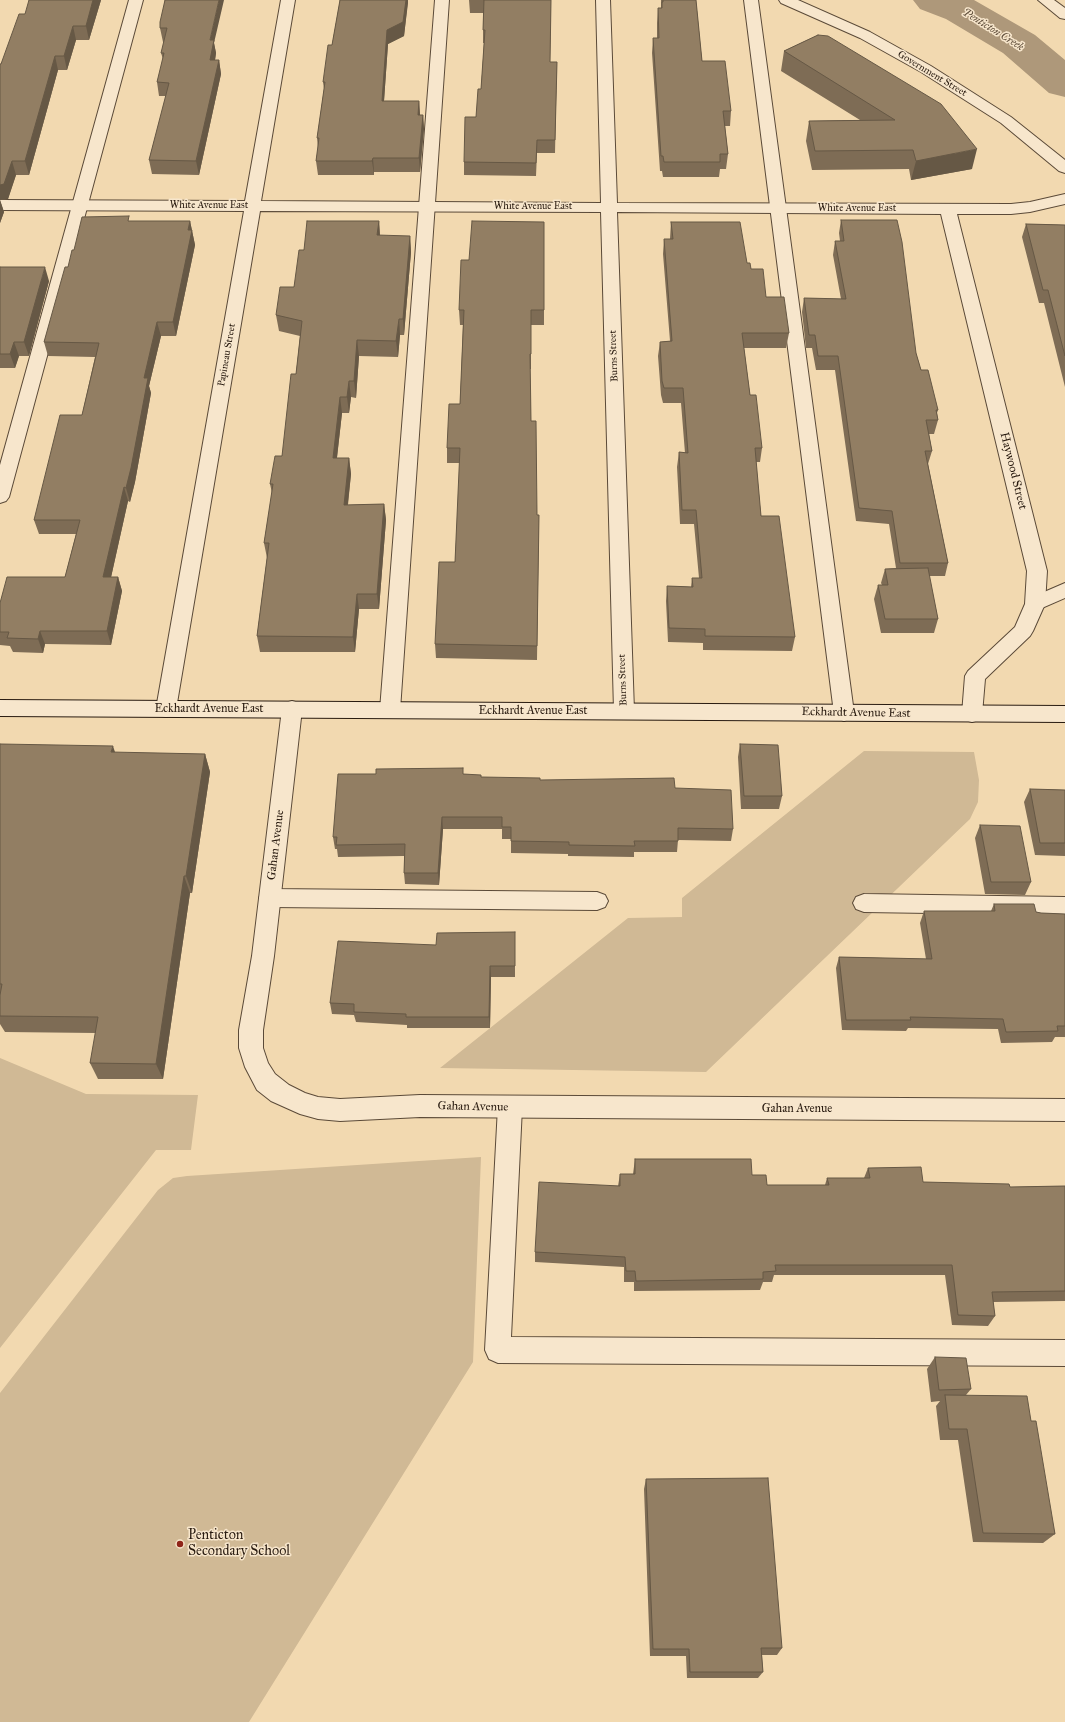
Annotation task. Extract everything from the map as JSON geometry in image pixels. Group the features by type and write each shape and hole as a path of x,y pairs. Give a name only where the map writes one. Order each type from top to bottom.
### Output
{"street":[{"name":"Papineau Street","path":"166,709 288,0"},
{"name":"Burns Street","path":"603,0 624,711"},
{"name":"Government Street","path":"786,0 865,35 926,69 1006,120 1065,168"},
{"path":"1045,0 1065,14"},
{"name":"White Avenue East","path":"0,205 1011,209 1030,207 1065,199"},
{"name":"Haywood Street","path":"948,209 1038,571 1035,604 1023,631 975,676 972,714"},
{"name":"Eckhardt Avenue East","path":"0,708 1065,714"},
{"name":"Gahan Avenue","path":"292,710 263,956 251,1030 251,1048 257,1068 266,1082 280,1093 300,1103 318,1108 340,1110 420,1106 1065,1110"}],"lane":[{"path":"0,497 136,0"},
{"path":"390,710 442,0"},
{"path":"751,0 844,713"},
{"path":"1035,604 1065,590"},
{"path":"270,898 597,901"},
{"path":"864,903 1065,906"},
{"path":"510,1107 498,1350 1065,1353"}],"shaded area":[{"path":"864,751 974,752 979,780 978,802 970,819 706,1072 440,1068 628,918 682,917 682,898"},
{"path":"0,1058 86,1094 198,1095 191,1150 156,1150 0,1348"},
{"name":"Penticton Secondary School","path":"481,1157 473,1362 249,1722 0,1722 0,1393 158,1190 173,1178 187,1176"}],"building":[{"path":"29,0 93,0 86,26 73,26 64,56 55,56 25,161 12,161 4,184 0,185 0,64 19,14 25,14"},
{"path":"165,0 219,0 210,40 214,40 210,60 219,60 196,161 149,160 169,83 157,82 164,53 161,53 167,28 160,28"},
{"path":"340,0 406,0 403,22 387,30 382,101 419,101 418,115 423,115 419,158 373,158 372,161 316,161 319,138 317,138 325,82 323,82 328,45 332,45"},
{"path":"484,0 551,0 550,62 557,62 555,140 537,140 536,163 464,162 465,117 476,117 478,89 481,89 485,30 483,30"},
{"path":"663,0 696,0 702,61 725,61 731,111 723,111 728,154 720,154 720,162 664,162 663,156 661,156 653,38 659,38 658,8 662,8"},
{"path":"818,35 828,36 941,104 977,149 916,161 913,150 815,151 809,121 895,120 784,51"},
{"path":"129,216 128,221 190,221 188,230 192,230 173,322 157,322 144,378 148,378 131,468 126,488 124,487 103,577 118,577 107,631 40,631 38,639 7,638 9,632 0,632 0,603 7,577 65,577 80,520 34,520 60,415 82,415 99,343 44,342 65,267 68,267 72,250 74,250 82,217"},
{"path":"841,220 897,220 902,242 916,353 921,370 928,370 938,410 936,410 938,420 926,420 932,451 925,451 948,563 900,563 892,511 859,508 838,356 818,356 815,335 809,335 804,298 846,299 835,241 844,241"},
{"path":"307,221 379,221 377,235 410,236 403,319 399,319 396,341 357,340 354,381 349,381 347,397 340,397 333,458 349,458 344,505 384,504 377,594 357,594 353,637 257,636 269,543 264,543 273,484 270,484 275,456 282,456 291,374 296,374 302,321 276,315 280,287 294,287 299,250 304,250"},
{"path":"472,221 544,222 544,310 531,310 530,354 531,421 536,421 537,515 539,515 537,646 435,644 439,562 455,562 460,448 447,448 449,404 460,404 464,310 459,310 461,260 469,260"},
{"path":"671,222 740,222 747,263 750,263 751,269 763,269 766,297 784,297 789,333 742,333 750,395 756,395 762,448 755,448 761,516 779,516 795,637 705,636 705,629 669,628 667,586 693,587 692,578 702,578 696,510 682,510 679,452 688,453 683,388 664,388 662,381 660,342 672,341 664,239 673,239"},
{"path":"1026,224 1065,225 1065,356 1048,290 1043,290"},
{"path":"0,267 45,267 24,342 14,342 10,354 0,354"},
{"path":"928,568 938,619 885,619 878,585 888,585 885,569"},
{"path":"0,744 113,746 111,752 205,754 186,876 184,876 156,1064 90,1063 98,1017 0,1016 0,995 2,984 0,984"},
{"path":"740,744 778,745 782,796 744,796"},
{"path":"463,768 463,774 481,775 481,777 540,778 540,780 674,778 675,788 731,790 733,829 678,828 678,841 634,841 635,846 569,845 569,842 511,841 511,827 502,827 502,817 442,817 438,873 404,873 405,844 336,845 337,837 333,837 338,774 376,774 376,769"},
{"path":"1030,789 1065,790 1065,843 1040,843"},
{"path":"980,825 1020,826 1031,882 991,882"},
{"path":"994,904 1034,904 1036,912 1065,914 1065,1026 1057,1026 1058,1031 1006,1032 1003,1019 910,1017 911,1020 846,1020 839,957 932,959 924,911 995,911"},
{"path":"515,932 515,966 490,966 489,1017 406,1017 406,1014 354,1012 354,1004 330,1003 338,941 436,945 437,933"},
{"path":"635,1159 751,1159 752,1175 766,1175 767,1185 829,1185 827,1178 870,1178 868,1168 921,1167 923,1182 1009,1184 1010,1187 1065,1186 1065,1291 992,1292 995,1316 958,1315 952,1265 775,1265 776,1271 763,1272 763,1279 636,1281 635,1271 626,1271 625,1257 535,1252 539,1182 620,1186 620,1174 635,1174"},
{"path":"935,1357 966,1358 971,1389 939,1390"},
{"path":"945,1395 1027,1396 1031,1421 1036,1421 1055,1534 983,1533 967,1429 949,1429"},
{"path":"768,1478 782,1648 761,1648 763,1672 690,1672 689,1649 653,1649 646,1479"}],"waterway":[{"name":"Penticton Creek","path":"935,0 961,10 1019,44 1065,83"}],"place":[{"name":"Penticton Secondary School","path":"180,1544"}]}
